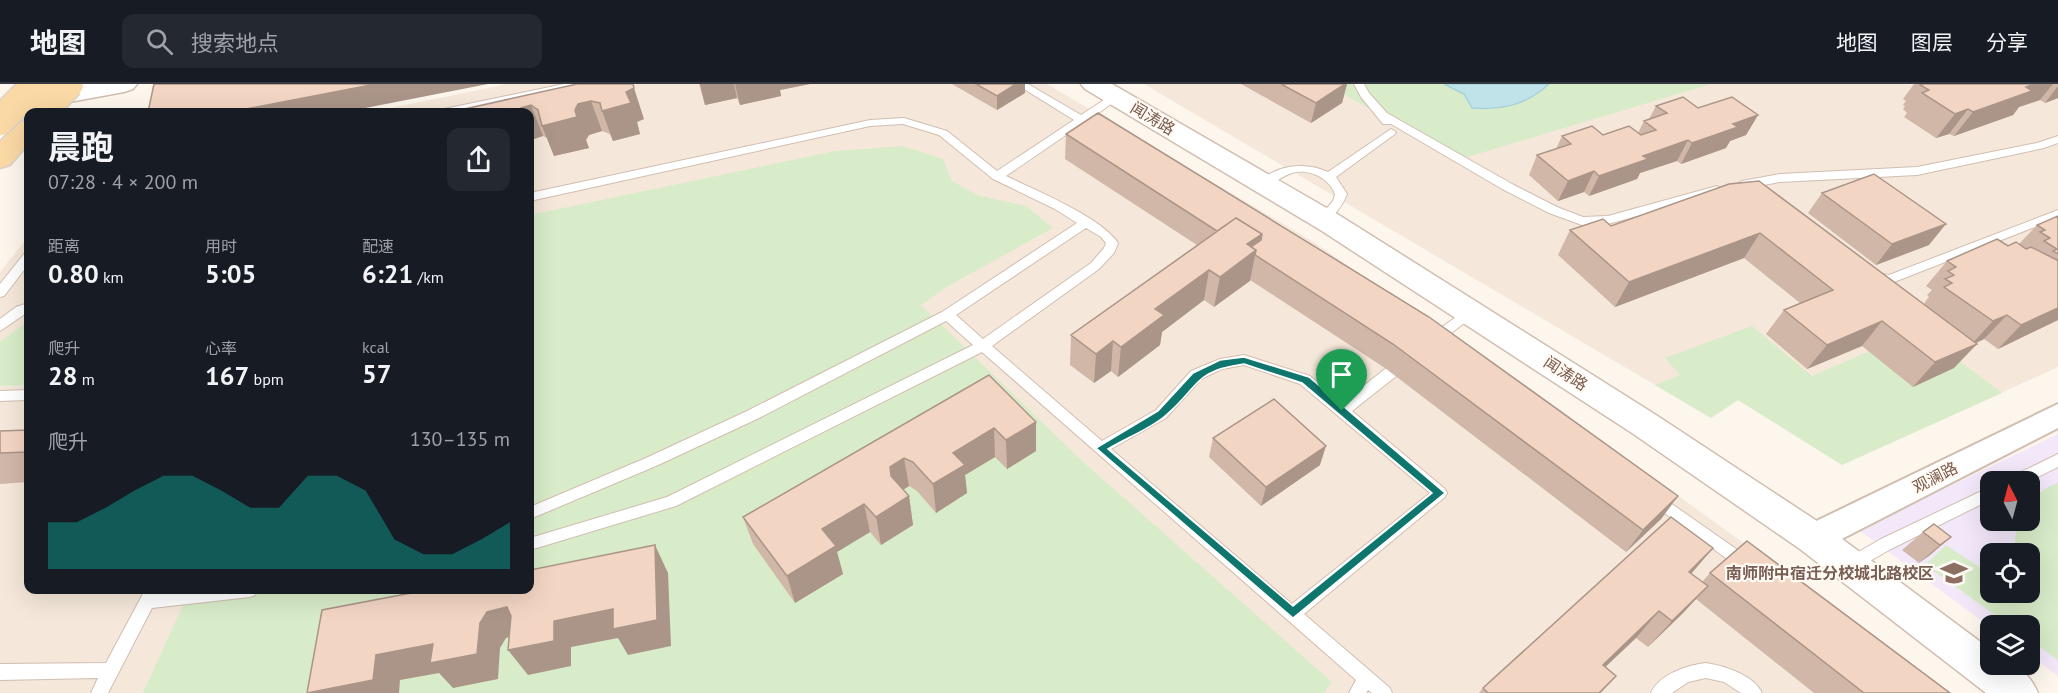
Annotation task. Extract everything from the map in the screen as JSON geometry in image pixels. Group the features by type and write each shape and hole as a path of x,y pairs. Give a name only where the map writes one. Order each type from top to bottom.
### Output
{"main road":[{"path":"0,121 36,84"},
{"path":"47,108 69,84"},
{"path":"0,159 24,132"}],"street":[{"path":"0,106 124,84"},
{"name":"闻涛路","path":"1105,90 1323,219 1644,424 1813,538 2018,693"},
{"name":"观澜路","path":"1813,538 2058,415"}],"lane":[{"path":"463,108 579,84"},
{"path":"1021,84 1083,119 1112,139"},
{"path":"1359,84 1362,92 1384,116 1553,210 1582,220 1608,220 1738,185 1780,178 1917,171 2040,146 2058,139"},
{"path":"997,176 1083,119 1105,90"},
{"path":"1384,116 1391,132"},
{"path":"534,196 870,123 900,121 943,133 997,176 1059,206 1106,234 1112,243 1110,250 1095,267 983,346 671,502 534,543"},
{"path":"1391,132 1433,144"},
{"path":"1328,177 1391,132"},
{"path":"1263,184 1300,168 1328,177 1336,183 1341,194 1338,202 1323,219"},
{"path":"1738,185 1757,199"},
{"path":"1861,270 1870,275 1890,279 2058,214"},
{"path":"534,511 752,415 947,315 1086,223"},
{"path":"0,293 24,262"},
{"path":"0,326 24,309"},
{"path":"1342,411 1470,312"},
{"path":"947,315 1384,693"},
{"path":"1101,448 1161,414 1196,375 1220,364 1244,360 1305,380 1440,493 1293,613"},
{"path":"0,396 24,395"},
{"path":"2036,471 2058,460"},
{"path":"1640,487 1754,570"},
{"path":"1849,566 1886,544 1980,498"},
{"path":"99,693 150,596 183,594"},
{"path":"0,672 110,669"},
{"path":"1659,693 1672,681 1694,672 1717,671 1740,682 1754,693"},
{"path":"1357,693 1367,678"}],"shaded area":[{"path":"507,84 1047,84 1312,241 1561,411 1792,578 1945,693 0,693 0,272 24,242 24,594 534,594 534,108 390,108"},
{"path":"1144,84 2058,84 2058,367 1842,465 1738,400 1711,418"},
{"name":"南师附中宿迁分校城北路校区","path":"2058,434 2058,676 2040,662 2040,615 1980,615 1980,620 1859,530 1980,472 1980,531 2040,531 2040,471 1981,471"}],"green space":[{"path":"1325,84 1711,84 1461,159"},
{"path":"903,146 943,159 952,181 977,195 1026,206 1053,228 945,288 921,305 1080,459 1332,682 1324,693 143,693 188,594 534,594 534,214 835,151"},
{"path":"24,324 24,385 0,386 0,342"},
{"path":"1752,326 1812,376 1918,330 2002,393 1842,465 1738,400 1711,418 1655,385 1680,375 1665,358"},
{"path":"2058,483 2058,660 2040,647 2040,615 1995,615 1925,565 1946,545 1980,567 1980,603 2040,603 2040,543 2015,543 2016,531 2040,531 2040,492"}],"water":[{"path":"1444,84 1549,84 1532,97 1514,105 1472,108 1464,94"}],"building":[{"path":"154,84 376,84 251,108 149,108"},
{"path":"577,84 633,84 634,88 626,92 631,103 602,111 600,103 591,101 578,104 575,110 577,117 542,126 538,110 531,105 521,108 469,108"},
{"path":"976,84 1016,84 997,96"},
{"path":"1281,84 1345,84 1316,103"},
{"path":"2035,84 2026,87 2032,91 1973,112 1968,109 1955,114 1922,93 1929,90 1920,85"},
{"path":"1683,97 1698,108 1732,97 1758,115 1733,124 1738,127 1692,143 1688,140 1643,156 1648,159 1599,176 1594,171 1568,181 1537,155 1571,144 1562,136 1592,126 1603,135 1629,126 1641,135 1656,130 1644,121 1667,113 1656,106"},
{"path":"1098,113 1429,317 1678,496 1643,530 1393,344 1255,255 1256,250 1251,247 1261,240 1262,234 1236,218 1217,231 1066,134"},
{"path":"1874,174 1946,224 1892,244 1822,193"},
{"path":"1759,181 1977,344 1935,362 1882,321 1827,345 1784,310 1833,290 1760,233 1629,282 1570,230 1603,219 1611,226 1729,184"},
{"path":"2058,216 2058,254 2053,251 2057,249 2044,241 2050,238 2040,232 2045,230 2037,225"},
{"path":"1236,218 1262,234 1247,244 1256,250 1220,277 1209,270 1155,309 1164,315 1121,347 1113,341 1096,354 1071,335"},
{"path":"1997,239 2008,246 2016,242 2026,249 2031,247 2058,259 2058,308 2021,325 2007,315 1993,321 1944,287 1952,283 1945,279 1954,275 1948,271 1956,267 1947,261"},
{"path":"989,375 1036,422 1006,440 994,428 953,453 965,465 933,484 913,462 904,458 890,467 891,476 909,496 876,517 864,504 822,529 836,546 787,576 743,517"},
{"path":"1274,399 1326,446 1266,487 1213,438"},
{"path":"24,430 24,452 0,453 0,431"},
{"path":"1671,517 1713,548 1689,572 1708,586 1672,621 1659,611 1603,665 1616,676 1599,693 1488,693 1483,688"},
{"path":"1934,524 1951,537 1940,545 1923,532"},
{"path":"1747,541 1950,693 1864,693 1710,573"},
{"path":"655,545 657,620 613,629 613,609 554,621 554,641 508,650 511,616 507,607 487,612 480,623 477,654 430,663 433,644 376,655 373,680 307,693 322,610 406,594 534,594 534,569"}],"place":[{"name":"南师附中宿迁分校城北路校区","path":"1954,573"}],"route":[{"path":"1244,360 1305,380 1342,411 1440,493 1293,613 1101,448 1161,414 1196,375 1220,364 1244,360"}]}
